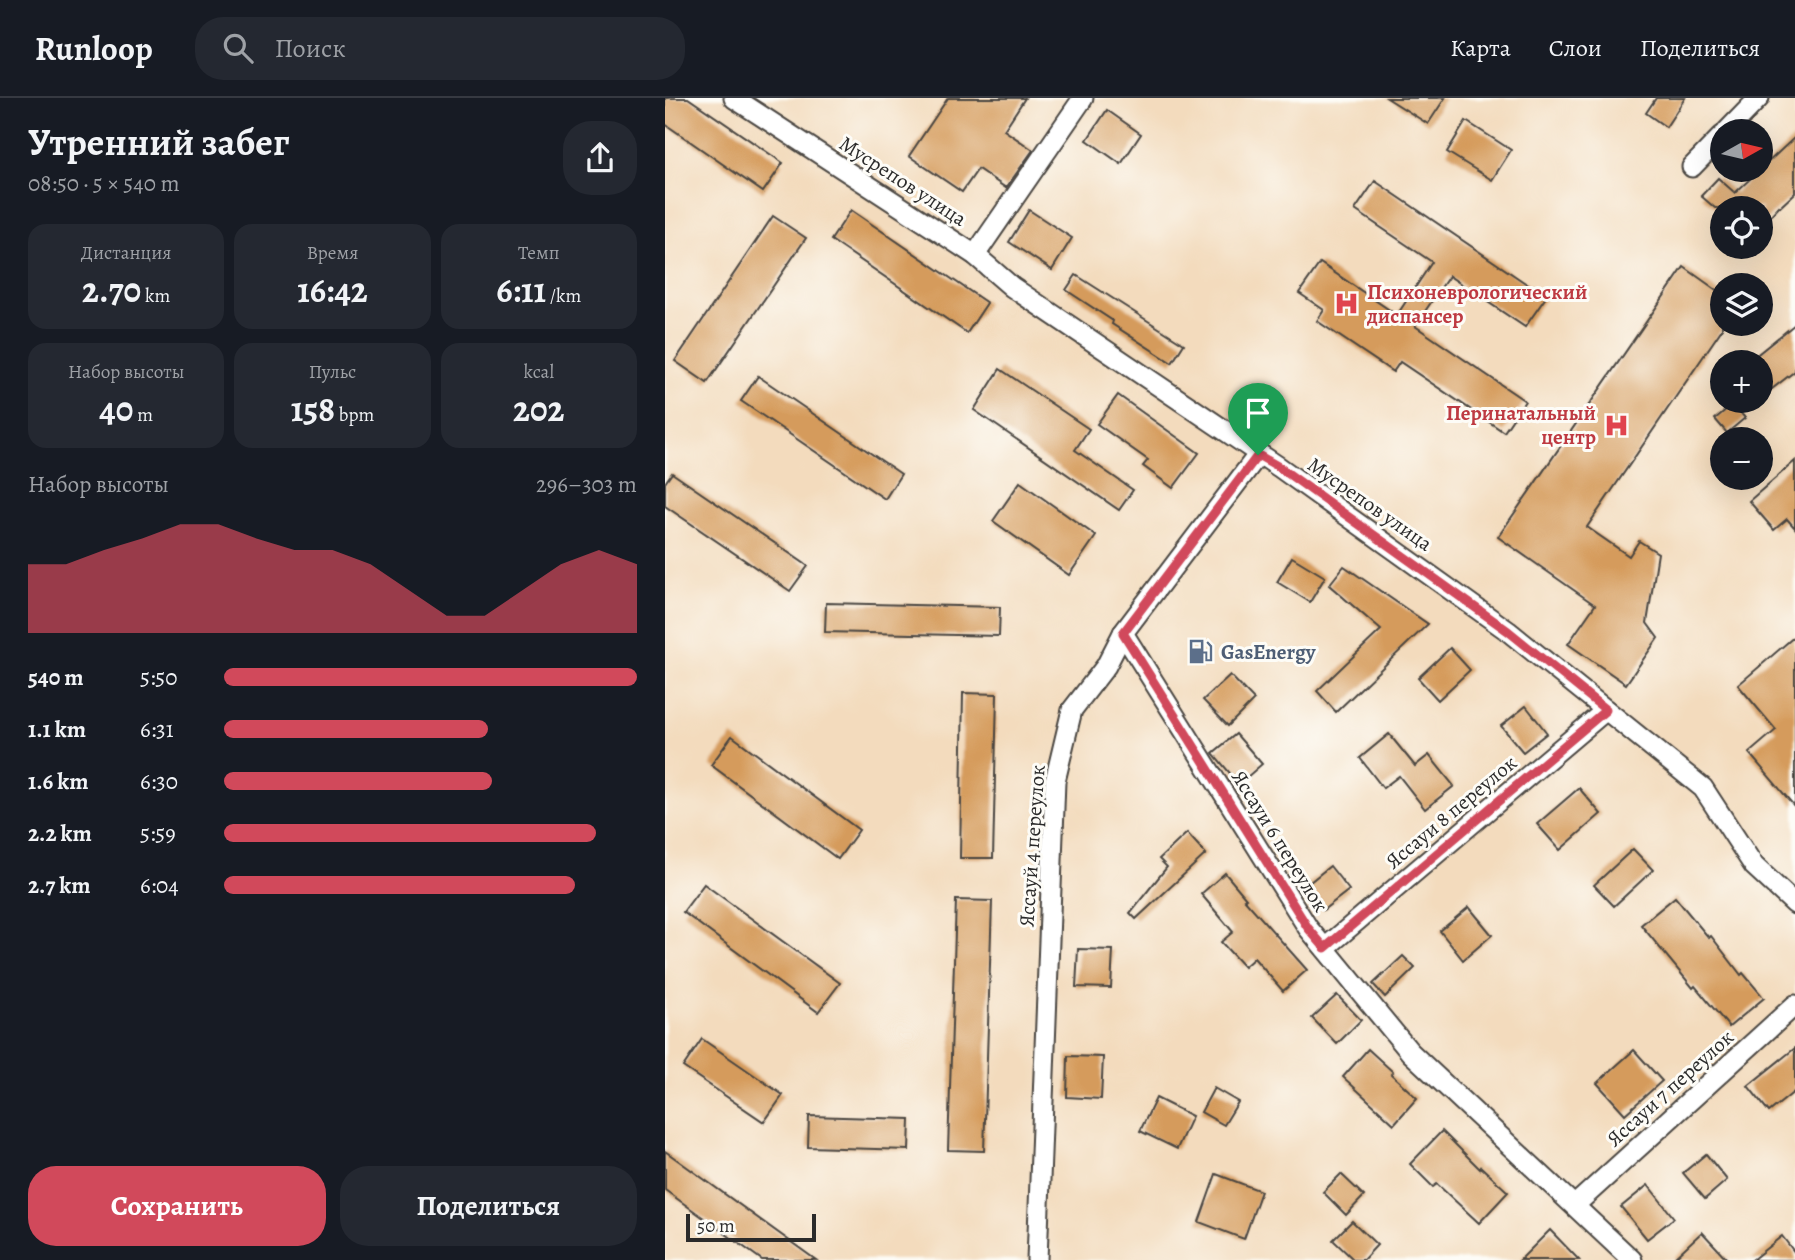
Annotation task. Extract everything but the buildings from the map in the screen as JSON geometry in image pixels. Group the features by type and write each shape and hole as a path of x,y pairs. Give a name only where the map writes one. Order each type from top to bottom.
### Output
{"street":[{"name":"Мусрепов улица","path":"734,98 975,255 1011,287 1279,467 1508,631 1703,788 1754,866 1795,904"},
{"path":"975,255 1083,98"},
{"path":"1739,119 1759,98"},
{"path":"1692,167 1710,148"},
{"name":"Яссауй 4 переулок","path":"1037,1260 1055,781 1072,710 1106,666 1123,633 1258,455"},
{"name":"Яссауи 6 переулок","path":"1123,633 1308,928 1410,1052 1632,1260"},
{"name":"Яссауи 8 переулок","path":"1325,948 1606,710"},
{"name":"Яссауи 7 переулок","path":"1575,1205 1795,1005"}],"place":[{"name":"Психоневрологический диспансер","path":"1347,304"},
{"name":"Перинатальный центр","path":"1616,425"},
{"name":"GasEnergy","path":"1201,652"}],"route":[{"path":"1258,455 1279,467 1508,631 1606,710 1325,948 1308,928 1123,633 1258,455"}]}
